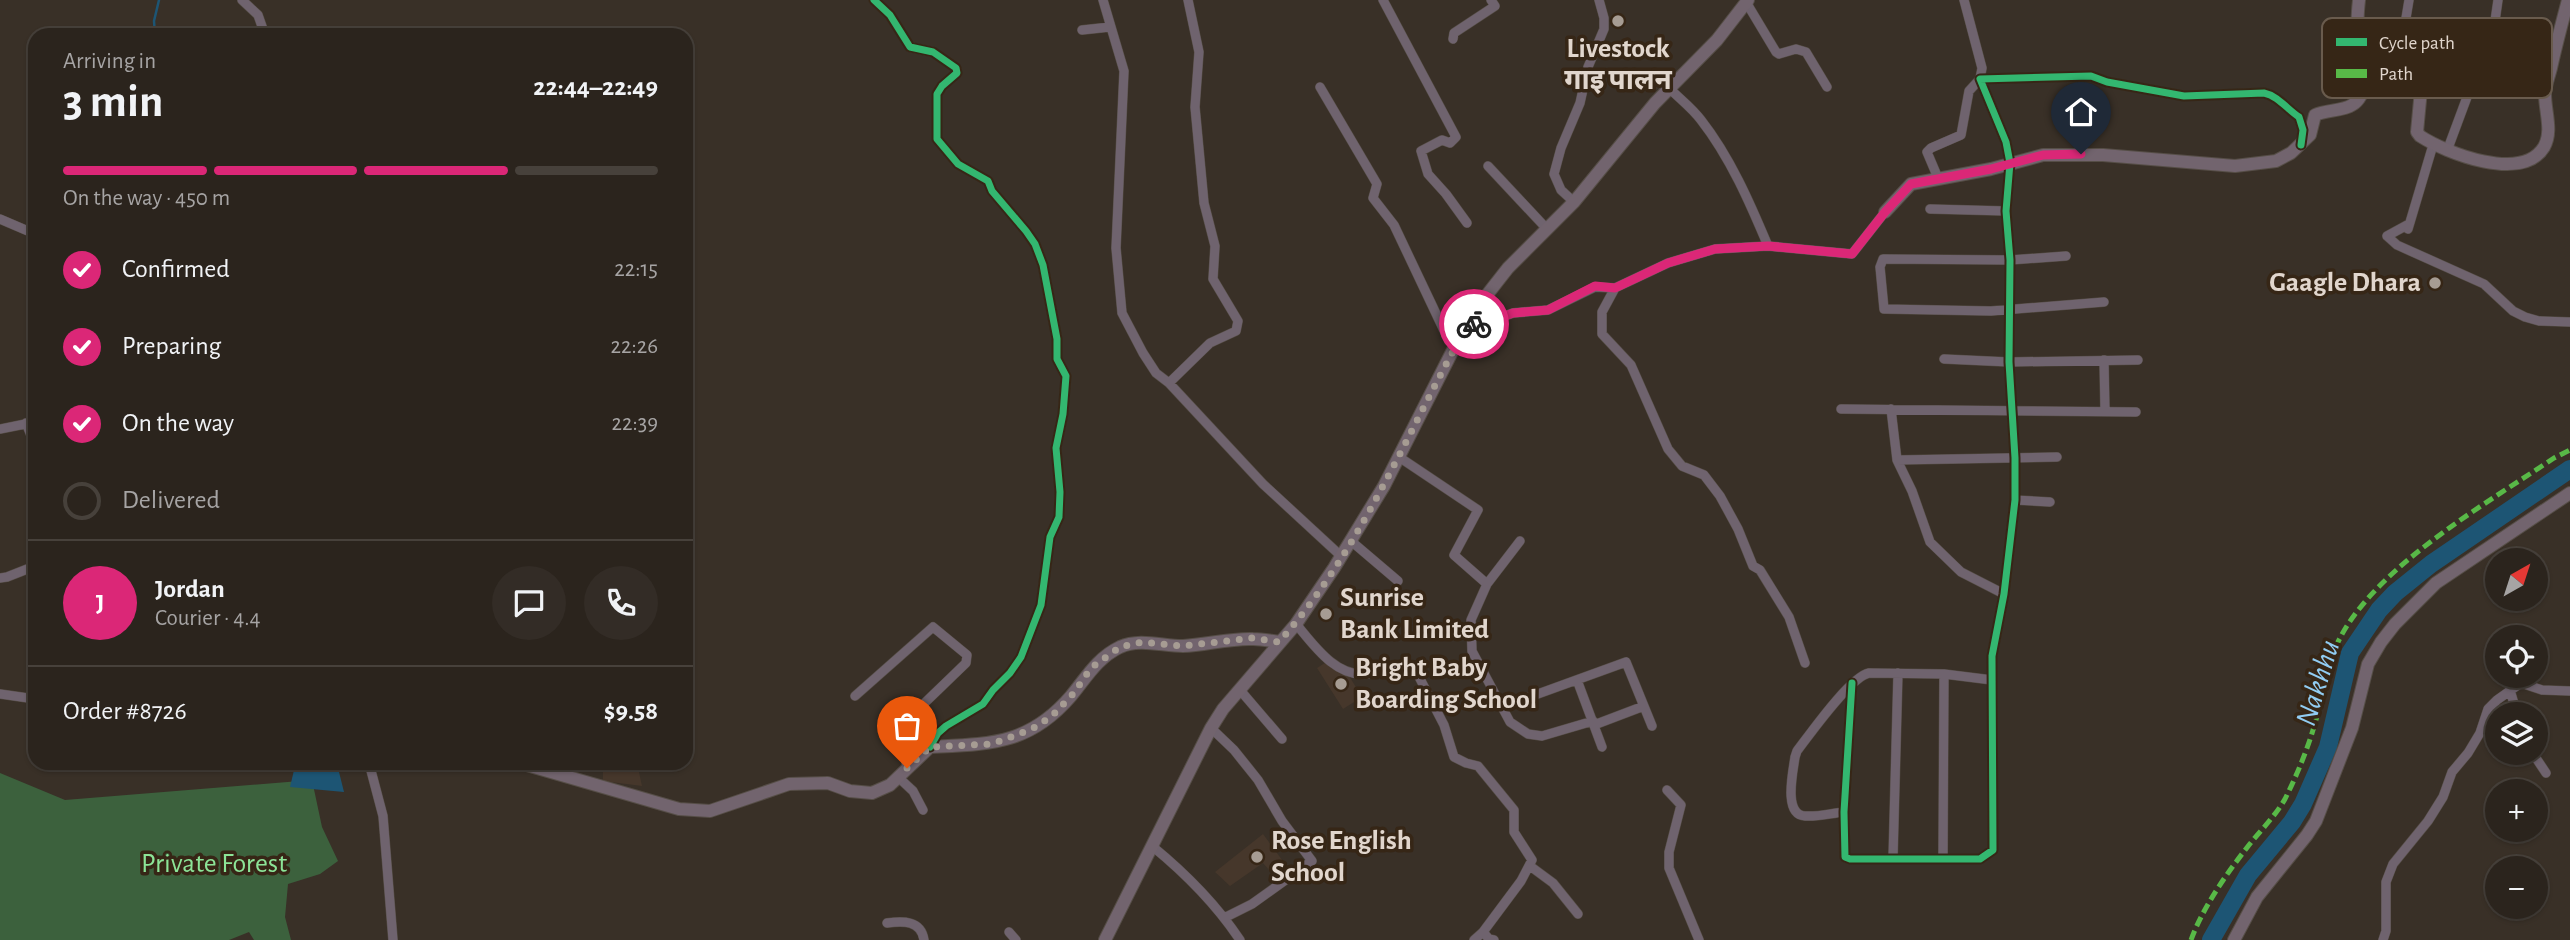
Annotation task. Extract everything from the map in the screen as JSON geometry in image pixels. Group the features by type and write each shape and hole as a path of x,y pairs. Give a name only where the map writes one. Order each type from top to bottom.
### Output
{"street":[{"path":"242,0 258,15 263,28"},
{"path":"548,770 679,809 695,811 710,811 789,784 828,783 850,791 872,793 890,785 930,747 937,733 983,704 1015,666 1030,636 1041,605 1050,537 1059,517 1056,448 1063,414 1066,376 1057,359 1057,339 1043,265 1035,244 992,191 988,181 958,164 937,139 937,94 957,73 956,68 933,52 910,47 890,15 874,0"},
{"path":"1103,0 1124,71 1116,248 1122,313 1156,373 1169,383 1263,484 1341,556"},
{"path":"1169,383 1210,343 1236,331 1238,321 1213,279 1215,246 1204,203 1195,107 1199,52 1188,0"},
{"path":"1383,0 1456,137 1450,144 1442,140 1421,151 1428,174 1467,223"},
{"path":"1453,39 1454,33 1495,6 1491,0"},
{"path":"1574,202 1561,190 1554,174 1561,148 1580,103 1588,67 1604,29 1599,0"},
{"path":"1938,178 1927,152 1961,135 1969,91 1980,79 1982,68 1964,0"},
{"path":"2358,18 2359,0"},
{"path":"2406,18 2409,0"},
{"path":"2495,18 2498,0"},
{"path":"2552,65 2568,0"},
{"path":"1105,940 1211,728 1296,624 1341,556 1399,457 1455,346 1479,305 1508,268 1574,202 1655,103 1717,40 1747,1 1776,52 1779,54 1796,49 1807,52 1827,88"},
{"path":"1082,30 1110,27"},
{"path":"1980,79 2091,76 2106,82 2184,96 2264,93 2274,95 2285,108 2299,117 2303,130 2301,145"},
{"path":"1852,683 1844,812 1845,856 1850,859 1980,859 1993,850 1992,656 2004,594 2015,500 2015,458 2009,362 2010,260 2006,211 2010,163 2006,142 1980,79"},
{"path":"1320,87 1377,184 1373,198 1394,225 1450,341 1455,346"},
{"path":"1670,88 1700,119 1719,149 1750,203 1768,246"},
{"path":"1467,326 1513,313 1548,310 1595,286 1615,288 1668,263 1715,249 1768,246 1852,254 1911,184 1991,169 2043,155 2103,155 2235,166 2276,161 2301,145 2310,135 2315,116 2329,110 2350,107 2359,98"},
{"path":"2420,98 2417,132 2433,145 2447,151 2507,165 2523,163 2543,148 2549,124 2546,98"},
{"path":"2447,151 2467,98"},
{"path":"2433,145 2408,227 2387,236 2397,245 2484,284 2513,311 2525,317 2539,321 2570,322"},
{"path":"1488,166 1546,229"},
{"path":"1930,209 2006,211"},
{"path":"0,219 28,231"},
{"path":"2066,256 2010,260 1883,259 1880,267 1885,309 2009,310 2104,302"},
{"path":"1615,288 1602,312 1602,334 1631,365 1668,449 1682,466 1704,475 1720,496 1738,529 1753,566 1760,570 1789,617 1805,663"},
{"path":"1944,359 2009,362 2138,360"},
{"path":"2104,360 2105,411"},
{"path":"1842,409 2137,412"},
{"path":"1891,410 1897,460 1912,491 1930,542 1961,572 2004,594"},
{"path":"0,429 28,423"},
{"path":"1399,457 1478,510 1454,555 1487,584"},
{"path":"1897,460 2057,457"},
{"path":"2234,940 2257,897 2316,821 2352,728 2368,664 2381,642 2436,583 2570,493"},
{"path":"2015,500 2050,502"},
{"path":"1350,541 1398,581"},
{"path":"1520,541 1487,584 1471,620 1472,651 1510,722 1528,734 1542,736 1594,723 1644,706"},
{"path":"0,578 7,578 28,569"},
{"path":"1296,624 1325,658 1352,673 1365,674 1410,668 1416,673 1444,725 1454,757 1478,766 1514,810 1514,832 1532,860 1483,932 1474,940"},
{"path":"855,696 933,627 967,655 966,663 908,719 902,741 902,772 923,810"},
{"path":"930,747 992,744 1032,729 1052,716 1073,694 1091,668 1120,647 1142,642 1183,646 1252,638 1279,642"},
{"path":"1502,707 1626,662 1652,726"},
{"path":"1844,812 1805,817 1798,814 1791,803 1797,751 1852,683 1863,674 1869,673 1944,674 1993,680"},
{"path":"1893,858 1898,673"},
{"path":"1942,858 1944,674"},
{"path":"1577,680 1602,747"},
{"path":"2383,940 2386,931 2386,882 2393,864 2428,821 2443,797 2452,772 2480,733 2488,709 2510,690 2525,683 2542,690 2570,691"},
{"path":"1240,690 1282,739"},
{"path":"2510,690 2514,702"},
{"path":"0,694 28,698"},
{"path":"1211,728 1234,750 1258,780 1282,821 1312,861 1252,904 1224,918"},
{"path":"2541,765 2546,773"},
{"path":"373,770 383,816 393,940"},
{"path":"1667,790 1681,805 1669,852 1669,868 1699,940"},
{"path":"1152,846 1180,869 1240,940"},
{"path":"1530,866 1553,883 1578,914"},
{"path":"887,923 912,923 921,930 924,940"},
{"path":"1009,932 1016,940"},
{"path":"1483,932 1489,939 1494,940"}],"shaded area":[{"name":"Bright Baby Boarding School","path":"1328,661 1346,671 1362,697 1343,709 1317,668"},
{"path":"603,770 639,770 642,786 603,781"},
{"name":"Rose English School","path":"1263,834 1288,868 1276,878 1263,863 1230,886 1215,872"}],"green space":[{"name":"Private Forest","path":"0,773 65,800 312,780 322,827 338,861 320,874 288,884 285,917 291,940 254,940 249,932 229,940 0,940"}],"water":[{"path":"294,770 338,770 344,792 290,787"}],"waterway":[{"path":"154,28 159,0"},
{"name":"Nakhhu","path":"2211,940 2248,875 2292,822 2303,804 2328,747 2350,653 2379,610 2395,593 2431,564 2570,469"}],"marked path":[{"path":"2191,940 2202,915 2224,879 2285,799 2310,739 2335,649 2357,611 2406,561 2436,538 2570,450"}],"cycle path":[{"path":"874,0 890,15 910,47 933,52 956,68 957,73 937,94 937,139 958,164 988,181 992,191 1035,244 1043,265 1057,339 1057,359 1066,376 1063,414 1056,448 1059,517 1050,537 1041,605 1021,657 1010,673 983,704 938,733 930,747"},
{"path":"1852,683 1844,812 1845,857 1980,859 1993,850 1992,656 2004,594 2015,500 2015,458 2009,362 2010,260 2006,211 2010,163 2006,142 1980,79 2091,76 2107,82 2184,96 2264,93 2278,100 2299,117 2303,130 2301,145"}],"way so far":[{"path":"907,768 930,747 992,744 1032,729 1052,716 1073,694 1091,668 1120,647 1142,642 1183,646 1252,638 1279,642 1296,624 1334,568 1384,486 1455,346 1467,326 1474,324"}],"place":[{"name":"Livestock गाइ पालन","path":"1618,21"},
{"name":"Gaagle Dhara","path":"2435,283"},
{"name":"Sunrise Bank Limited","path":"1326,614"},
{"name":"Bright Baby Boarding School","path":"1341,684"},
{"name":"Rose English School","path":"1257,857"}],"route":[{"path":"1474,324 1513,313 1548,310 1595,286 1615,288 1668,263 1715,249 1768,246 1852,254 1911,184 1991,169 2043,155 2081,154"}]}
